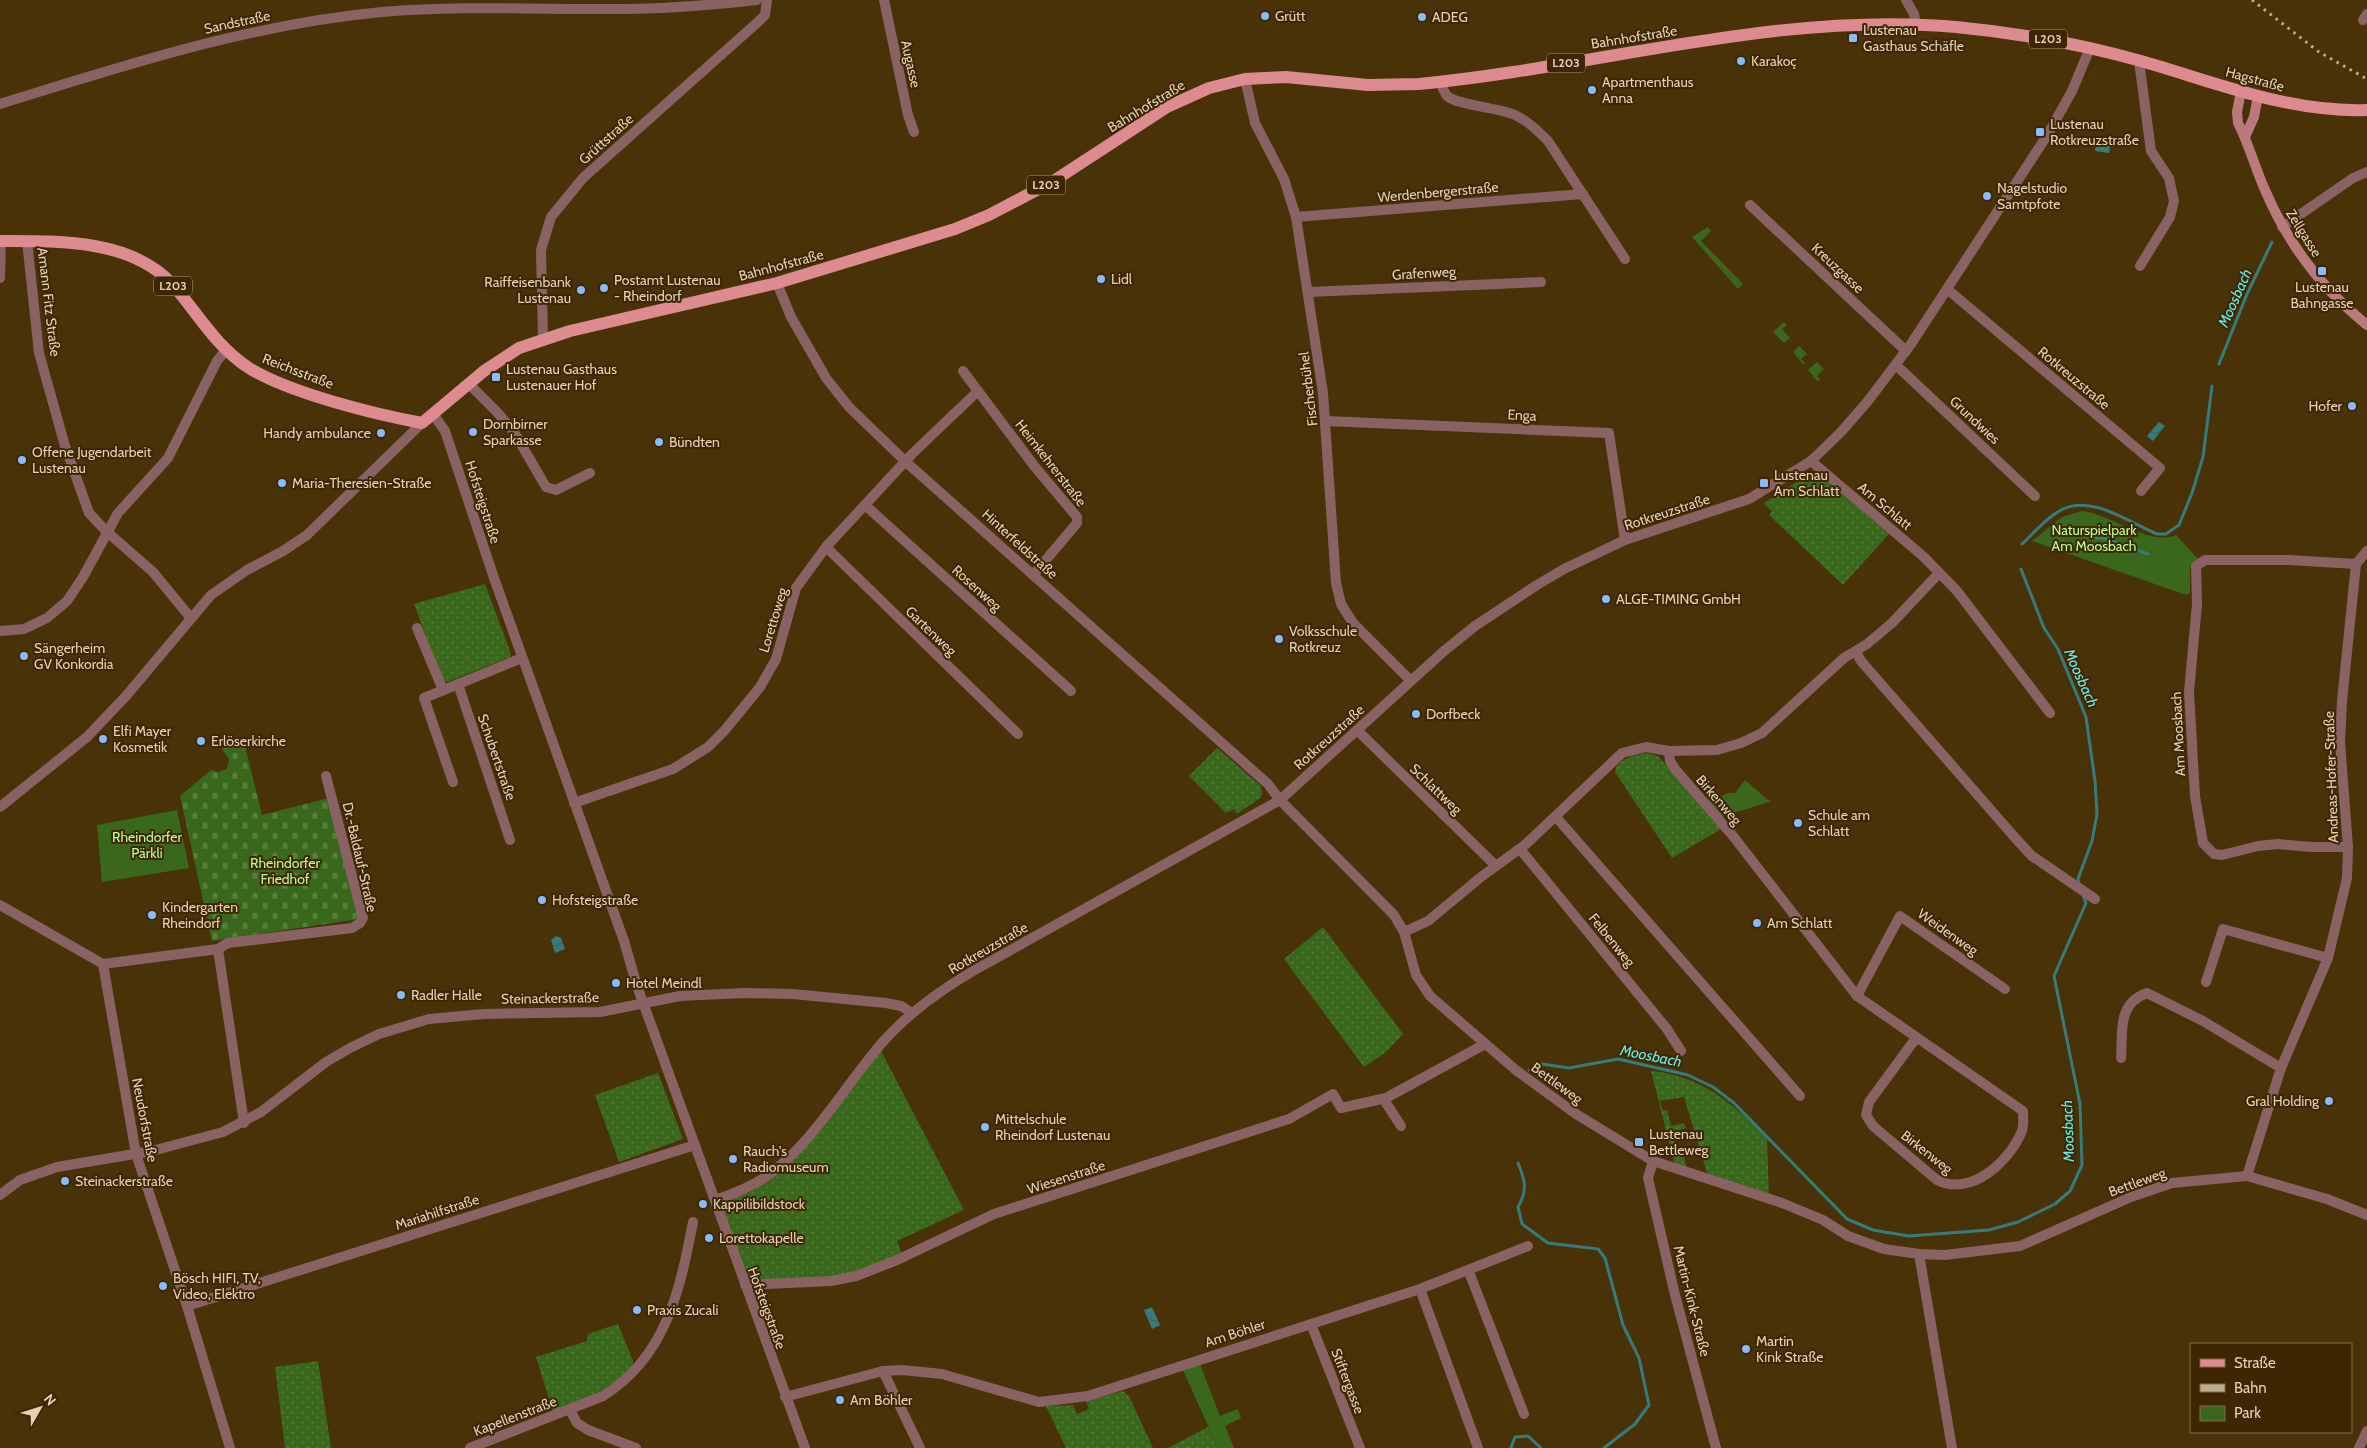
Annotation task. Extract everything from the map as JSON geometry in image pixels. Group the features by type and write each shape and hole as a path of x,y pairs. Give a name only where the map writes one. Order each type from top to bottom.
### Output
{"main road":[{"name":"Bahnhofstraße","path":"422,423 484,371 520,348 542,339 777,283 901,247 989,215 1052,182 1168,107 1209,88 1245,79 1286,77 1386,85 1440,82 1808,27 1916,25"},
{"name":"Hagstraße","path":"1916,25 2025,35 2090,48 2258,96 2326,109 2367,110"},
{"name":"Zellgasse","path":"2241,91 2237,112 2238,123 2245,137 2250,157 2282,227 2316,275 2344,306 2367,326"},
{"path":"2245,137 2254,117 2258,96"},
{"name":"Reichsstraße","path":"1,241 82,245 121,252 135,257 157,270 172,284 210,335 248,368 296,389 422,423"}],"street":[{"name":"Sandstraße","path":"0,104 129,63 236,35 324,18 384,12 484,8 630,9 757,0"},
{"name":"Grüttstraße","path":"542,339 541,250 551,217 583,178 765,15 767,0"},
{"name":"Augasse","path":"884,0 914,132"},
{"path":"1906,0 1914,14 1916,25"},
{"name":"Rotkreuzstraße","path":"715,1200 758,1182 788,1158 819,1123 881,1044 912,1013 973,970 1280,800 1358,731 1410,680 1475,626 1506,605 1564,569 1625,540 1749,499 1768,490 1811,461 1841,432 1906,351 2048,134 2072,91 2090,48"},
{"path":"2139,61 2151,151 2169,178 2174,200 2170,217 2140,266"},
{"name":"Fischerbühel","path":"1245,79 1255,123 1284,179 1296,217 1326,420 1335,572 1341,604 1353,623 1410,680"},
{"path":"1440,82 1446,95 1455,100 1499,109 1516,116 1536,129 1548,141 1625,259"},
{"path":"2282,227 2353,178 2367,172"},
{"name":"Werdenbergerstraße","path":"1296,217 1583,194"},
{"name":"Kreuzgasse","path":"1750,205 1906,351"},
{"path":"0,278 1,241"},
{"name":"Amann Fitz Straße","path":"27,242 39,353 60,427 89,513 106,532 153,572 190,617"},
{"name":"Grafenweg","path":"1308,292 1541,282"},
{"name":"Hinterfeldstraße","path":"777,283 791,318 826,378 849,407 906,462 1268,784 1280,800"},
{"name":"Rotkreuzstraße","path":"1947,289 2160,468 2141,492"},
{"path":"0,631 24,628 47,618 67,601 83,577 118,513 168,458 217,361 226,350"},
{"name":"Grundwies","path":"1896,365 2035,496"},
{"name":"Heimkehrerstraße","path":"963,372 1035,467 1077,517 1077,523 1034,574"},
{"path":"468,384 498,412 514,432 546,487 556,490 590,473"},
{"path":"906,462 978,391"},
{"name":"Hofsteigstraße","path":"433,414 446,431 522,658 785,1397 805,1448"},
{"name":"Enga","path":"1326,420 1609,433 1625,540"},
{"path":"0,807 87,737 126,696 211,594 247,570 283,551 307,535 422,423"},
{"name":"Am Schlatt","path":"1811,461 1924,557 1970,608 2050,713"},
{"name":"Lorettoweg","path":"574,803 673,769 708,747 725,730 750,702 776,659 796,588 826,547 906,462"},
{"name":"Rosenweg","path":"865,505 1071,691"},
{"name":"Gartenweg","path":"826,547 1018,734"},
{"path":"2356,564 2367,551"},
{"name":"Am Moosbach","path":"2348,847 2311,847 2278,844 2258,846 2222,855 2214,854 2203,843 2195,796 2188,692 2197,604 2196,566 2205,560 2289,560 2356,564"},
{"name":"Andreas-Hofer-Straße","path":"2247,1176 2281,1068 2328,958 2347,878 2348,847 2340,742 2342,702 2356,564"},
{"path":"1404,932 1428,921 1520,848 1556,817 1622,753 1646,747 1669,752 1717,750 1741,743 1762,733 1844,658 1856,652 1892,623 1939,573"},
{"path":"417,628 443,690"},
{"path":"1856,652 1861,661 2004,827 2032,856 2095,900"},
{"path":"453,782 424,698 522,658"},
{"name":"Schubertstraße","path":"458,684 510,840"},
{"name":"Schlattweg","path":"1358,731 1496,866"},
{"name":"Birkenweg","path":"1669,752 1670,761 1675,769 1733,836 1857,996 2023,1111 2023,1129 2000,1164 1985,1176 1968,1184 1949,1186 1937,1180 1873,1126 1866,1115 1869,1102 1916,1038"},
{"name":"Dr.-Baldauf-Straße","path":"103,964 218,949 228,944 352,928 360,923 363,918 326,776"},
{"name":"Bettleweg","path":"1280,800 1394,915 1404,932 1416,974 1423,986 1448,1013 1576,1114 1653,1161 1782,1203 1823,1220 1848,1236 1884,1249 1919,1254 1965,1254 2020,1246 2131,1198 2172,1183 2247,1176 2327,1199 2367,1215"},
{"path":"1556,817 1800,1096"},
{"name":"Felbenweg","path":"1520,848 1667,1029 1681,1051"},
{"path":"0,905 103,964"},
{"name":"Weidenweg","path":"1857,996 1900,916 2005,989"},
{"path":"2206,982 2223,929 2328,958"},
{"path":"218,949 244,1122"},
{"name":"Neudorfstraße","path":"103,964 136,1154 187,1306 230,1448"},
{"path":"2120,1058 2127,1006 2135,997 2147,992 2203,1021 2281,1068"},
{"name":"Steinackerstraße","path":"0,1195 20,1180 57,1167 136,1154 196,1140 244,1122 262,1112 326,1062 350,1048 380,1034 429,1019 493,1013 585,1013 645,1004 680,996 744,993 793,994 892,1004 901,1006 912,1013"},
{"name":"Wiesenstraße","path":"745,1285 831,1281 856,1276 897,1260 994,1214 1289,1119 1333,1094 1341,1108 1386,1098 1485,1044"},
{"path":"1386,1098 1386,1103 1401,1126"},
{"name":"Mariahilfstraße","path":"187,1306 695,1145"},
{"name":"Martin-Kink-Straße","path":"1653,1161 1648,1178 1675,1295 1716,1448"},
{"name":"Kapellenstraße","path":"470,1448 603,1396 621,1385 639,1367 663,1331 677,1294 693,1222"},
{"name":"Am Böhler","path":"785,1397 883,1371 902,1370 933,1373 1039,1402 1066,1400 1109,1390 1420,1290 1528,1246"},
{"path":"1919,1254 1952,1448"},
{"path":"1468,1272 1524,1414"},
{"path":"1420,1290 1478,1448"},
{"name":"Stiftergasse","path":"1311,1324 1360,1448"},
{"path":"883,1371 920,1448"},
{"name":"Kapellenstraße","path":"570,1410 577,1423 588,1430 636,1448"},
{"path":"2359,1448 2367,1431"}],"green space":[{"path":"1708,227 1711,231 1701,241 1743,284 1738,289 1692,237"},
{"path":"1784,322 1787,325 1782,329 1790,338 1784,343 1773,332"},
{"path":"1799,346 1807,354 1801,359 1805,363 1803,364 1793,352"},
{"path":"1817,362 1824,369 1817,376 1820,380 1818,382 1808,370"},
{"path":"1809,474 1821,476 1889,534 1843,585 1769,515 1772,511 1764,503"},
{"name":"Naturspielpark Am Moosbach","path":"2082,511 2094,513 2154,537 2165,538 2176,535 2201,562 2190,567 2190,593 2186,595 2032,541 2062,517"},
{"path":"485,584 511,654 510,657 447,682 443,681 414,604"},
{"name":"Rheindorfer Friedhof","path":"243,738 262,815 329,798 359,919 212,941 180,796 211,770 218,772 227,769 229,759 222,749 234,741"},
{"path":"1217,748 1261,786 1262,795 1260,798 1237,814 1234,809 1226,813 1189,776"},
{"path":"1647,753 1658,756 1721,829 1672,858 1615,772 1616,767 1623,760"},
{"path":"1745,780 1768,800 1772,801 1721,817 1706,799 1712,801 1728,793 1735,793"},
{"name":"Rheindorfer Pärkli","path":"177,810 189,868 102,882 97,825"},
{"path":"1323,927 1403,1034 1386,1052 1364,1067 1284,959"},
{"path":"879,1047 964,1210 897,1241 903,1257 850,1278 745,1285 715,1200 778,1167"},
{"path":"1651,1071 1685,1078 1715,1093 1742,1114 1767,1138 1769,1197 1708,1176 1684,1097 1660,1101 1663,1111 1667,1110 1671,1126 1684,1123 1686,1128 1672,1132 1678,1151 1682,1150 1687,1169 1675,1165"},
{"path":"658,1073 683,1139 619,1162 595,1095"},
{"path":"618,1324 633,1361 632,1369 601,1392 553,1412 536,1357 587,1341 588,1334"},
{"path":"318,1361 331,1448 285,1448 275,1367"},
{"path":"1200,1364 1220,1416 1238,1409 1241,1418 1225,1426 1234,1448 1218,1448 1183,1370"},
{"path":"1123,1391 1129,1396 1153,1448 1066,1448 1046,1406 1073,1405 1077,1414 1089,1409 1086,1401"},
{"path":"1208,1427 1218,1448 1168,1448"}],"water":[{"path":"2096,144 2110,146 2109,153 2095,151"},
{"path":"2159,422 2165,426 2153,441 2147,436"},
{"path":"556,936 561,938 565,949 555,953 551,940"},
{"path":"1152,1307 1160,1325 1152,1329 1144,1310"}],"waterway":[{"name":"Moosbach","path":"2219,364 2247,294 2272,242"},
{"name":"Moosbach","path":"2022,544 2052,516 2063,509 2075,506 2087,505 2111,512 2157,534 2166,534 2179,525 2192,493 2203,457 2212,386"},
{"path":"2084,535 2107,539 2148,554"},
{"name":"Moosbach","path":"2021,569 2044,628 2058,649 2086,717 2095,781 2097,814 2092,841 2078,879 2079,885"},
{"name":"Moosbach","path":"1529,1070 1542,1064 1569,1068 1618,1059 1688,1075 1713,1087 1734,1103 1847,1219 1873,1230 1909,1236 1989,1230 2018,1222 2055,1204 2070,1191 2082,1165 2080,1104 2054,976 2086,903 2083,895"},
{"name":"Moosbach","path":"1518,1163 1524,1185 1523,1195 1518,1207 1522,1224 1548,1243 1598,1249 1605,1258 1623,1325 1639,1358 1649,1405 1635,1424 1604,1448"},
{"name":"Moosbach","path":"1511,1448 1515,1437 1528,1436 1541,1448"}],"railway":[{"path":"2252,0 2319,52 2367,79"}],"place":[{"name":"Grütt","path":"1265,16"},
{"name":"ADEG","path":"1422,17"},
{"name":"Lustenau Gasthaus Schäfle","path":"1853,38"},
{"name":"Karakoç","path":"1741,61"},
{"name":"Apartmenthaus Anna","path":"1592,90"},
{"name":"Lustenau Rotkreuzstraße","path":"2040,132"},
{"name":"Nagelstudio Samtpfote","path":"1987,196"},
{"name":"Lustenau Bahngasse","path":"2322,271"},
{"name":"Lidl","path":"1101,279"},
{"name":"Postamt Lustenau - Rheindorf","path":"604,288"},
{"name":"Raiffeisenbank Lustenau","path":"581,290"},
{"name":"Lustenau Gasthaus Lustenauer Hof","path":"496,377"},
{"name":"Hofer","path":"2352,406"},
{"name":"Dornbirner Sparkasse","path":"473,432"},
{"name":"Handy ambulance","path":"381,433"},
{"name":"Bündten","path":"659,442"},
{"name":"Offene Jugendarbeit Lustenau","path":"22,460"},
{"name":"Maria-Theresien-Straße","path":"282,483"},
{"name":"Lustenau Am Schlatt","path":"1764,483"},
{"name":"ALGE-TIMING GmbH","path":"1606,599"},
{"name":"Volksschule Rotkreuz","path":"1279,639"},
{"name":"Sängerheim GV Konkordia","path":"24,656"},
{"name":"Dorfbeck","path":"1416,714"},
{"name":"Elfi Mayer Kosmetik","path":"103,739"},
{"name":"Erlöserkirche","path":"201,741"},
{"name":"Schule am Schlatt","path":"1798,823"},
{"name":"Hofsteigstraße","path":"542,900"},
{"name":"Kindergarten Rheindorf","path":"152,915"},
{"name":"Am Schlatt","path":"1757,923"},
{"name":"Hotel Meindl","path":"616,983"},
{"name":"Radler Halle","path":"401,995"},
{"name":"Gral Holding","path":"2329,1101"},
{"name":"Mittelschule Rheindorf Lustenau","path":"985,1127"},
{"name":"Lustenau Bettleweg","path":"1639,1142"},
{"name":"Rauch's Radiomuseum","path":"733,1159"},
{"name":"Steinackerstraße","path":"65,1181"},
{"name":"Kappilibildstock","path":"703,1204"},
{"name":"Lorettokapelle","path":"709,1238"},
{"name":"Bösch HIFI, TV, Video, Elektro","path":"163,1286"},
{"name":"Praxis Zucali","path":"637,1310"},
{"name":"Martin Kink Straße","path":"1746,1349"},
{"name":"Am Böhler","path":"840,1400"}]}
